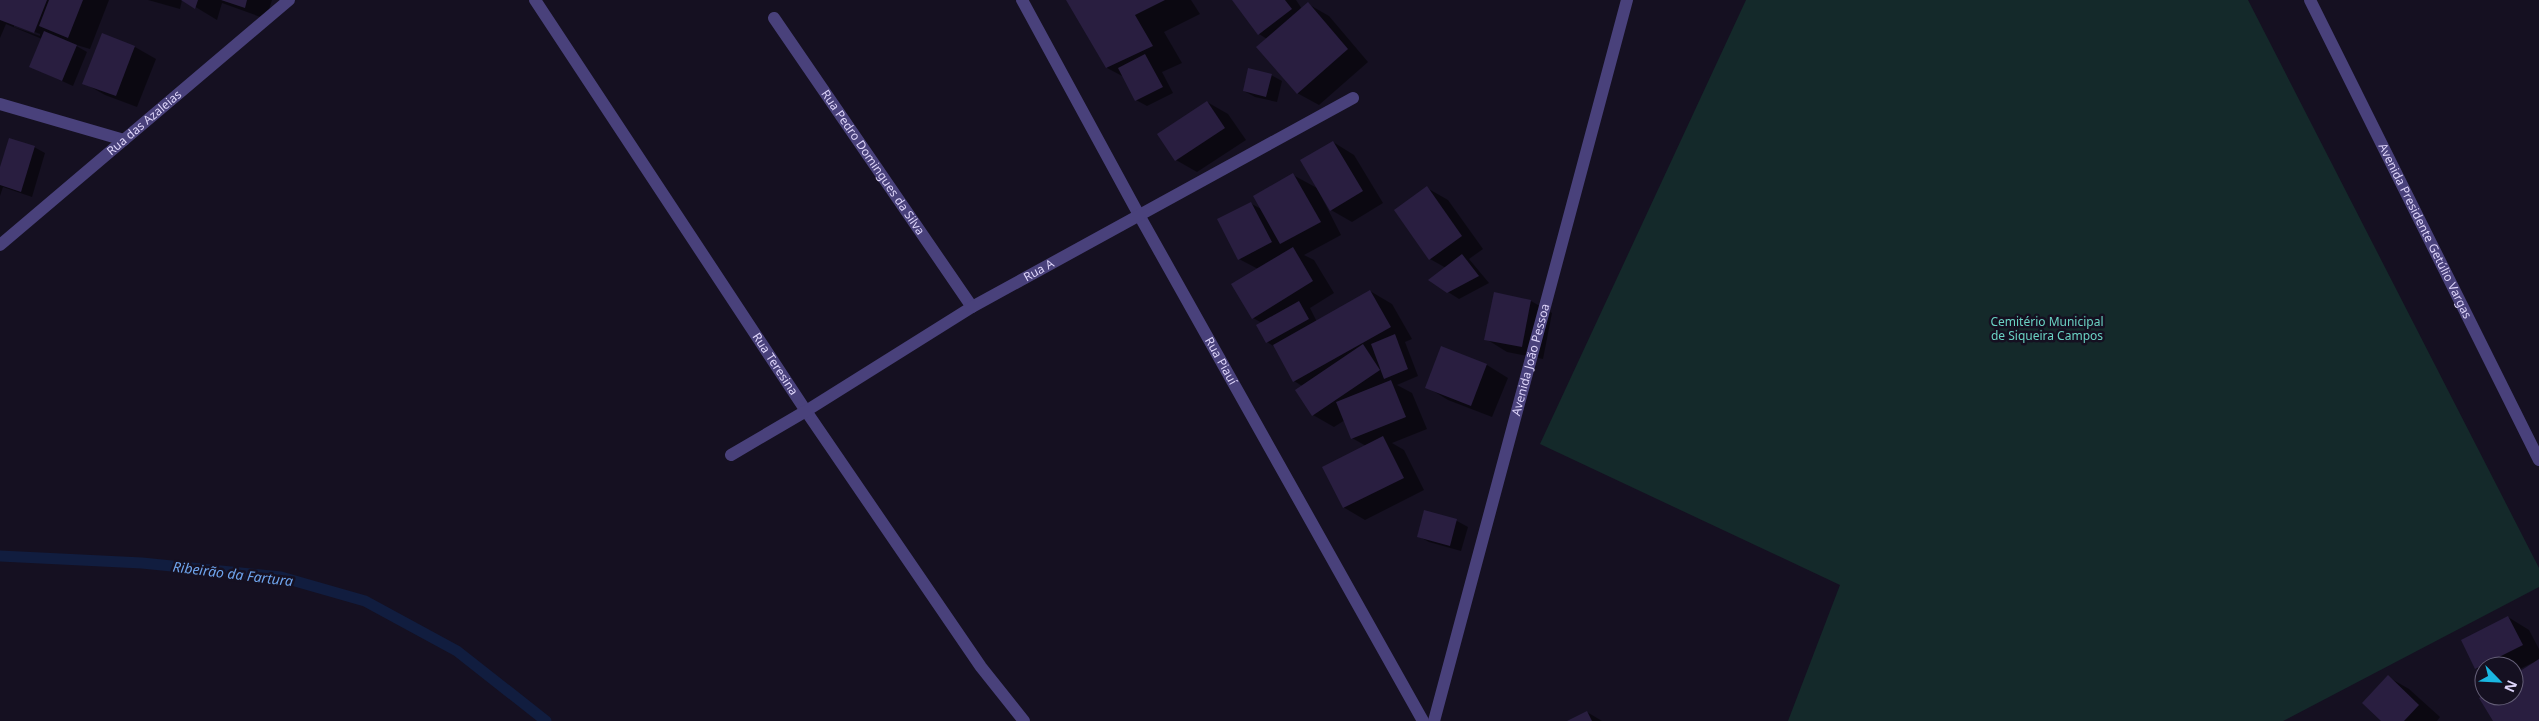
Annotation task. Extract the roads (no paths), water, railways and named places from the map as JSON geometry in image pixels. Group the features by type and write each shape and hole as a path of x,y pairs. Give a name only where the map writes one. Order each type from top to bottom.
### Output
{"street":[{"name":"Rua das Azaleias","path":"0,245 289,0"},
{"name":"Rua Teresina","path":"536,0 806,411 981,668 1024,721"},
{"name":"Rua Piauí","path":"1022,0 1139,215 1423,721"},
{"name":"Avenida João Pessoa","path":"1434,721 1627,0"},
{"name":"Avenida Presidente Getúlio Vargas","path":"2310,0 2539,460"},
{"name":"Rua Pedro Domingues da Silva","path":"774,18 972,307"},
{"name":"Rua A","path":"731,455 806,411 972,307 1353,98"},
{"path":"0,104 124,140"}],"waterway":[{"name":"Ribeirão da Fartura","path":"0,556 142,563 281,577 365,601 457,651 546,721"}],"park label":[{"name":"Cemitério Municipal de Siqueira Campos","path":"2047,329"}]}
